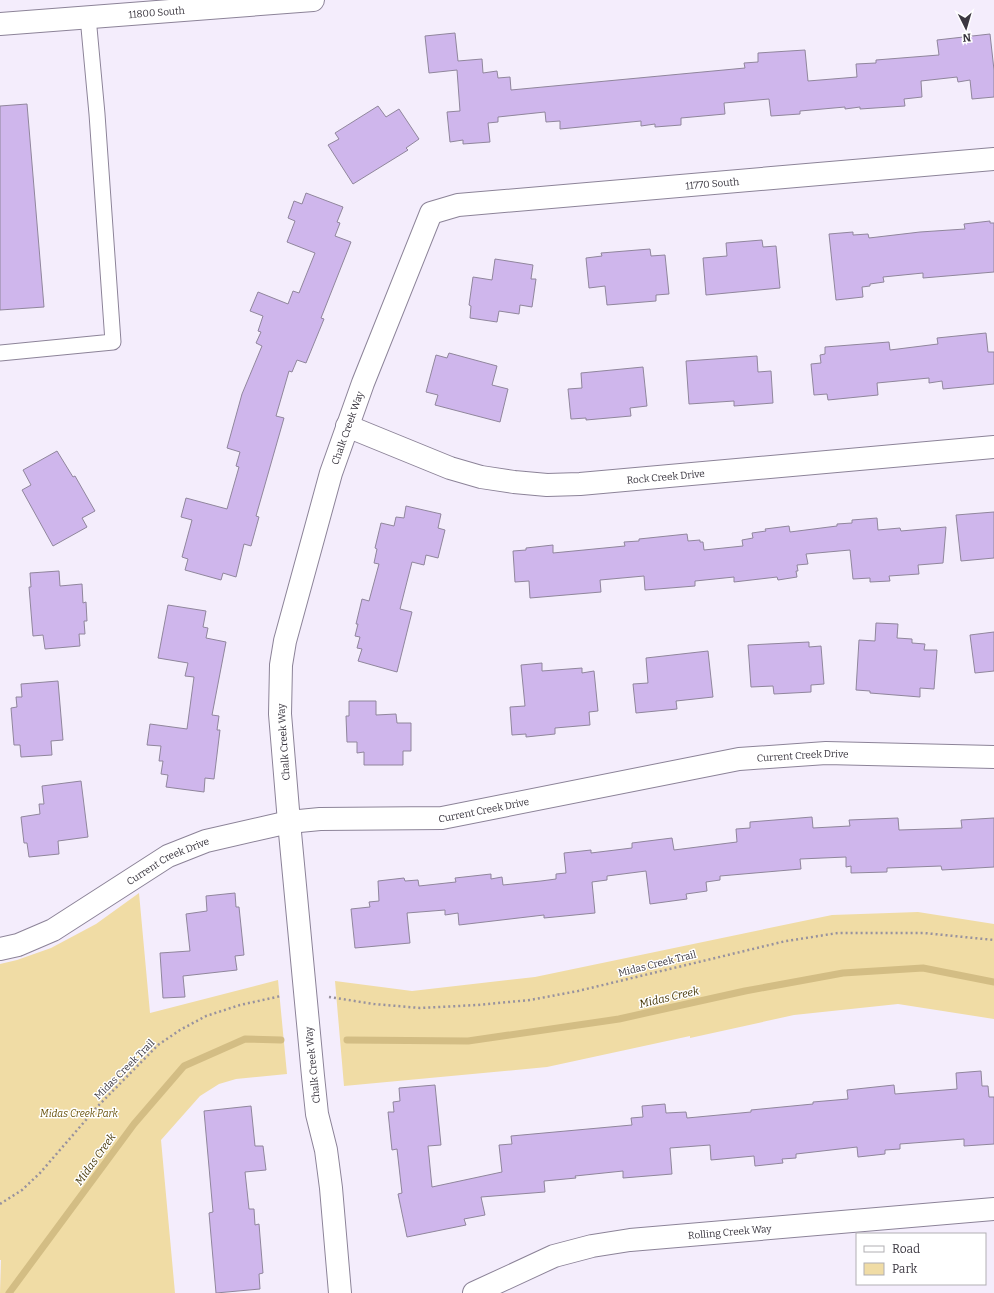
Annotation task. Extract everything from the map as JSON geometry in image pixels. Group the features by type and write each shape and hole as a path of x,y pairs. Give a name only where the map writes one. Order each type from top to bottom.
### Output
{"street":[{"name":"11800 South","path":"0,24 313,0"},
{"name":"11770 South","path":"431,213 458,205 994,159"},
{"name":"Chalk Creek Way","path":"340,1293 331,1188 326,1150 317,1114 313,1076 315,1001 289,822 280,714 281,665 285,641 331,473 363,383 431,213"},
{"name":"Rock Creek Drive","path":"347,426 456,470 482,477 508,481 547,484 580,484 994,448"},
{"name":"Current Creek Drive","path":"0,949 18,945 53,930 168,856 206,840 289,822 320,819 442,818 739,759 826,753 994,756"},
{"name":"Rolling Creek Way","path":"474,1293 554,1256 592,1246 630,1240 994,1209"}],"lane":[{"path":"0,353 113,342 97,114 88,17"}],"path":[{"name":"Midas Creek Trail","path":"315,1001 374,1004 412,1008 477,1005 530,1000 578,991 786,941 838,933 924,933 994,940"},
{"name":"Midas Creek Trail","path":"0,1204 22,1190 40,1173 98,1106 158,1045 180,1030 206,1016 240,1005 286,996"}],"green space":[{"name":"Midas Creek Park","path":"139,893 150,1013 278,980 287,1074 236,1079 219,1084 200,1096 161,1140 175,1293 0,1293 0,964 17,960 51,948 96,924"},
{"path":"918,912 994,924 994,1019 898,1004 794,1015 547,1067 344,1086 335,981 412,991 535,977 832,915"}],"building":[{"path":"455,33 458,61 482,59 483,73 497,71 498,78 510,77 511,90 745,68 744,63 758,62 758,53 805,50 808,81 857,77 856,64 876,63 876,60 939,55 937,40 990,34 994,70 994,97 972,99 970,80 958,82 957,77 921,81 922,97 904,99 905,106 860,109 860,107 845,109 845,107 800,111 800,114 771,116 769,99 724,103 725,114 681,118 681,125 655,127 655,124 641,126 641,121 560,129 560,121 546,122 545,112 498,117 498,122 488,123 490,142 463,144 463,140 450,142 447,112 460,111 457,70 429,73 425,36"},
{"path":"27,104 44,307 0,310 0,106"},
{"path":"378,106 386,117 399,109 419,139 406,148 408,150 353,184 328,145 339,139 335,133"},
{"path":"306,193 343,207 337,222 340,223 335,236 351,242 321,318 324,319 306,363 297,360 292,372 289,371 276,416 284,418 256,516 259,517 251,546 244,544 236,577 223,573 221,580 185,570 188,559 182,557 192,520 181,517 186,498 227,509 239,467 236,466 240,452 227,448 242,394 262,346 256,343 261,332 258,331 263,316 250,311 258,292 288,304 293,291 299,293 315,253 287,242 295,221 288,218 294,201 302,204"},
{"path":"990,221 990,223 994,223 994,272 923,278 923,273 883,277 884,282 862,287 863,297 836,300 829,234 853,232 853,235 868,234 869,238 920,232 965,229 964,224"},
{"path":"762,240 763,247 776,246 780,288 706,295 703,258 727,256 726,243"},
{"path":"650,249 651,256 665,255 669,294 656,295 656,301 607,305 605,286 589,288 586,258 602,256 601,253"},
{"path":"495,259 533,265 531,279 536,279 532,307 520,305 519,314 499,311 497,322 470,318 471,306 469,305 473,277 492,280"},
{"path":"986,333 988,352 994,352 994,384 943,389 942,381 929,383 929,378 877,383 878,395 828,400 827,394 814,395 811,364 821,363 820,355 825,354 825,347 889,342 890,350 938,344 937,338"},
{"path":"449,353 497,366 492,385 508,389 500,422 435,405 438,395 426,392 436,355 447,358"},
{"path":"757,356 758,372 771,371 773,403 734,406 734,401 689,404 686,361"},
{"path":"643,367 647,406 630,408 631,416 586,420 586,418 571,419 568,389 582,388 581,373"},
{"path":"57,451 73,477 75,476 95,511 82,518 87,527 53,546 22,490 31,485 23,470"},
{"path":"406,506 441,514 438,528 445,530 438,558 426,555 424,565 412,562 400,609 412,612 397,672 358,661 362,649 357,648 360,637 355,636 358,624 356,624 362,599 369,601 379,564 374,563 377,549 375,548 381,523 394,526 396,517 404,518"},
{"path":"994,512 994,558 961,561 956,515"},
{"path":"877,518 878,530 900,528 901,531 946,527 943,563 918,565 919,574 889,576 890,581 870,582 870,578 853,579 850,550 806,554 808,564 797,565 797,577 778,580 777,577 734,582 734,577 695,581 695,586 645,590 644,576 600,580 601,592 530,598 529,581 515,582 513,551 526,550 526,548 553,545 553,553 625,546 624,542 639,541 639,539 687,534 688,541 700,540 700,542 703,542 704,550 743,546 742,540 753,538 752,533 766,531 765,529 789,526 790,532 837,526 837,524 852,523 852,520"},
{"path":"59,571 60,586 82,584 83,603 86,602 87,621 84,621 85,634 79,634 80,646 45,649 43,635 33,636 29,587 31,587 30,573"},
{"path":"168,605 206,611 203,627 208,628 206,638 226,642 212,715 219,716 217,730 220,730 214,779 205,778 204,792 166,787 168,775 161,774 163,761 159,761 161,746 147,745 150,724 187,729 194,677 185,676 188,663 158,658"},
{"path":"876,623 898,624 897,638 912,639 912,643 925,644 924,650 937,650 934,689 920,688 920,697 870,693 870,691 856,690 859,640 875,641"},
{"path":"994,632 994,671 975,673 970,635"},
{"path":"809,642 809,647 821,646 824,684 811,685 811,692 774,694 773,686 751,687 748,645"},
{"path":"708,651 713,697 676,701 677,709 636,713 633,684 648,683 646,658"},
{"path":"542,663 542,671 582,668 582,673 594,671 598,711 589,712 590,725 555,728 555,734 526,737 526,734 512,735 510,707 525,706 521,665"},
{"path":"58,681 63,740 51,741 52,755 21,757 20,745 14,745 11,708 17,707 16,697 22,697 21,684"},
{"path":"349,701 376,701 376,715 396,714 397,723 411,723 411,751 403,751 403,765 364,765 364,752 357,753 357,742 347,742 346,716 349,716"},
{"path":"81,781 88,837 58,841 59,854 29,857 27,843 24,843 21,817 40,814 39,804 44,804 42,786"},
{"path":"812,817 813,828 850,826 849,820 898,818 899,830 962,828 961,820 994,818 994,867 942,870 941,866 887,868 887,872 851,873 851,866 846,867 846,857 800,859 801,869 720,876 720,880 706,882 707,891 686,894 687,899 650,904 646,871 607,876 607,880 592,882 595,913 544,918 544,915 459,925 458,913 445,915 445,910 407,913 410,943 355,948 351,909 370,907 369,902 379,901 378,881 404,878 405,881 418,880 419,886 456,882 455,878 491,874 491,879 502,877 503,885 556,879 556,874 566,873 564,853 591,850 591,853 632,848 632,843 672,838 674,850 737,842 736,829 750,828 750,822"},
{"path":"235,893 236,907 239,907 244,955 235,956 237,970 183,976 185,997 163,998 160,953 190,951 186,914 207,911 206,896"},
{"path":"981,1071 982,1086 988,1086 989,1097 994,1097 994,1144 964,1146 964,1139 900,1144 900,1149 885,1150 885,1154 858,1157 857,1147 796,1154 796,1158 782,1159 783,1163 755,1166 754,1156 711,1160 710,1145 670,1148 672,1174 623,1178 623,1171 544,1181 545,1192 481,1197 485,1215 464,1219 466,1225 407,1237 398,1194 402,1193 397,1149 392,1150 388,1112 394,1112 393,1102 400,1101 399,1088 435,1085 441,1145 428,1146 432,1187 502,1172 499,1145 512,1144 511,1136 632,1125 631,1118 643,1117 642,1106 665,1104 666,1113 686,1112 687,1118 751,1112 751,1110 848,1099 847,1090 894,1085 895,1094 957,1089 956,1073"},
{"path":"251,1106 255,1146 263,1146 266,1170 245,1172 249,1209 254,1209 255,1225 259,1224 263,1273 259,1274 260,1289 216,1293 209,1213 213,1212 204,1111"}],"waterway":[{"name":"Midas Creek","path":"347,1040 468,1041 619,1019 745,991 843,973 923,968 994,982"},
{"name":"Midas Creek","path":"9,1293 134,1124 184,1066 245,1039 281,1040"}]}
